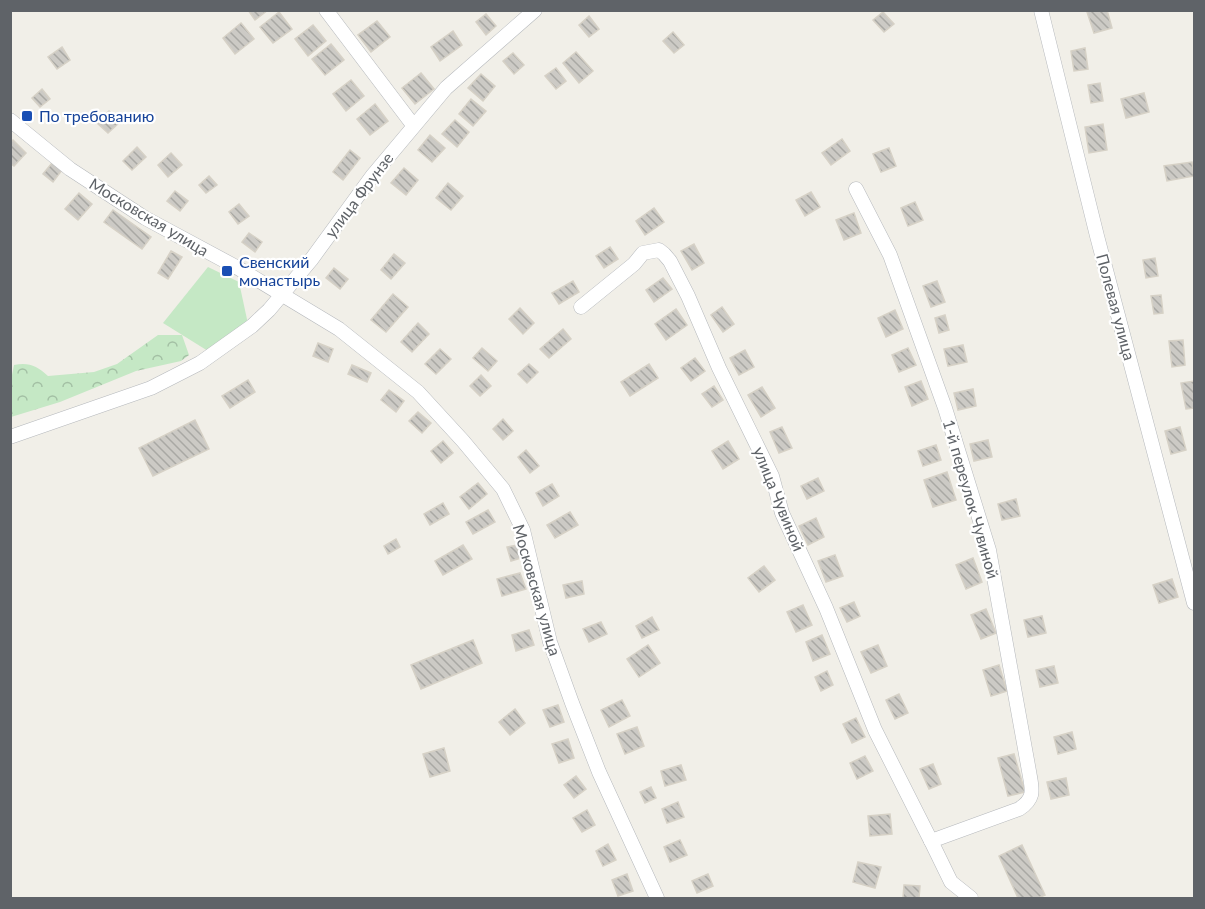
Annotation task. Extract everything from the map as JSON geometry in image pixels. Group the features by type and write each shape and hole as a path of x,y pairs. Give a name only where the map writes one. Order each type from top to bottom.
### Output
{"street":[{"path":"327,10 413,125"},
{"name":"улица Фрунзе","path":"10,437 151,388 200,363 235,339 269,310 311,260 413,125 446,88 535,10"},
{"name":"Полевая улица","path":"1041,10 1094,225 1194,603"},
{"name":"Московская улица","path":"10,120 70,169 145,218 238,267 339,329 418,392 464,441 503,489 523,530 550,642 572,703 599,772 657,898"},
{"name":"1-й переулок Чувиной","path":"856,189 894,266 945,408 989,550 1032,793 1028,803 1019,809 937,839"},
{"name":"улица Чувиной","path":"581,307 643,254 659,250 669,261 688,296 719,368 772,476 782,513 826,608 875,730 937,839 951,882 971,898"}],"green space":[{"path":"208,267 239,282 248,324 208,351 163,323"},
{"path":"158,335 182,335 189,355 181,361 136,371 60,402 11,417 11,380 14,365 32,366 48,376 94,372 117,364"}],"building":[{"path":"248,10 268,10 255,20"},
{"path":"1107,10 1112,28 1094,33 1087,12"},
{"path":"279,12 292,29 273,43 260,27"},
{"path":"883,12 894,24 884,32 873,20"},
{"path":"486,14 496,26 486,35 476,22"},
{"path":"589,16 599,29 589,37 579,25"},
{"path":"377,21 390,37 371,52 358,35"},
{"path":"241,23 254,39 235,54 223,38"},
{"path":"313,25 326,41 308,56 295,39"},
{"path":"453,31 462,45 440,61 431,47"},
{"path":"673,32 684,45 674,53 663,41"},
{"path":"331,44 344,60 325,75 312,59"},
{"path":"62,47 70,60 57,69 48,57"},
{"path":"1085,48 1088,69 1074,71 1071,51"},
{"path":"576,52 593,71 579,83 563,63"},
{"path":"513,53 524,65 514,74 503,61"},
{"path":"556,68 566,81 556,89 545,76"},
{"path":"421,73 434,89 415,104 402,88"},
{"path":"481,74 495,86 483,101 468,88"},
{"path":"351,80 364,96 346,111 333,94"},
{"path":"1100,83 1103,101 1091,103 1088,85"},
{"path":"42,89 50,99 40,107 32,98"},
{"path":"1144,93 1149,112 1126,118 1121,99"},
{"path":"471,99 486,111 473,126 459,114"},
{"path":"375,104 388,121 370,135 357,119"},
{"path":"109,111 120,122 108,133 97,123"},
{"path":"455,120 469,132 457,147 442,134"},
{"path":"1103,124 1107,150 1089,153 1085,127"},
{"path":"430,135 445,148 432,162 418,150"},
{"path":"842,139 850,151 831,165 822,153"},
{"path":"13,140 26,153 14,166 10,163 10,143"},
{"path":"137,147 146,157 132,170 123,161"},
{"path":"889,148 896,166 881,172 873,154"},
{"path":"350,150 360,158 343,180 333,172"},
{"path":"171,153 182,165 168,177 158,165"},
{"path":"1192,162 1194,176 1167,181 1164,166"},
{"path":"52,163 62,170 53,182 43,174"},
{"path":"404,168 418,180 406,195 391,183"},
{"path":"209,176 217,185 206,193 199,185"},
{"path":"448,183 463,196 451,210 436,198"},
{"path":"175,191 188,201 180,211 167,201"},
{"path":"811,192 820,207 805,216 796,200"},
{"path":"79,193 92,204 78,220 65,209"},
{"path":"915,202 923,220 908,226 901,208"},
{"path":"239,204 249,216 238,224 229,212"},
{"path":"654,208 664,222 645,235 636,221"},
{"path":"113,210 151,237 142,249 104,222"},
{"path":"854,213 861,233 844,240 836,220"},
{"path":"249,233 262,242 255,252 242,242"},
{"path":"694,244 704,263 692,270 681,251"},
{"path":"610,247 618,259 604,268 596,256"},
{"path":"171,251 182,257 168,279 158,273"},
{"path":"394,254 405,263 391,279 381,270"},
{"path":"1155,258 1158,276 1146,278 1143,260"},
{"path":"334,268 348,279 340,289 326,278"},
{"path":"663,278 672,289 654,302 646,290"},
{"path":"573,281 579,292 559,304 552,293"},
{"path":"937,281 945,302 931,307 923,286"},
{"path":"393,294 408,307 386,332 371,320"},
{"path":"1161,295 1163,313 1154,314 1151,296"},
{"path":"722,307 734,324 723,332 711,315"},
{"path":"520,308 534,323 523,334 509,319"},
{"path":"676,309 687,325 666,340 655,324"},
{"path":"895,310 903,329 886,337 878,318"},
{"path":"945,315 949,330 939,333 935,318"},
{"path":"418,323 429,334 412,352 401,342"},
{"path":"563,329 571,339 549,358 540,349"},
{"path":"1183,340 1185,365 1172,367 1169,341"},
{"path":"318,343 333,349 328,362 313,356"},
{"path":"963,345 967,362 948,366 944,349"},
{"path":"482,348 497,361 488,371 473,358"},
{"path":"908,348 916,365 899,372 892,355"},
{"path":"440,349 451,359 436,374 425,364"},
{"path":"745,350 754,367 739,375 730,358"},
{"path":"695,358 705,371 691,381 681,368"},
{"path":"529,364 538,372 527,383 518,374"},
{"path":"649,364 658,378 630,396 621,382"},
{"path":"352,365 371,373 367,382 348,374"},
{"path":"481,375 491,386 480,396 470,386"},
{"path":"248,380 255,392 230,408 222,396"},
{"path":"921,381 928,399 912,406 905,387"},
{"path":"1194,381 1194,408 1186,409 1181,383"},
{"path":"714,386 723,400 712,407 702,394"},
{"path":"762,387 775,408 761,417 748,395"},
{"path":"973,389 976,406 958,410 954,393"},
{"path":"389,390 404,401 396,412 381,400"},
{"path":"418,412 431,423 422,433 409,421"},
{"path":"503,419 513,431 503,440 493,429"},
{"path":"195,420 209,449 153,476 139,448"},
{"path":"782,427 792,448 779,453 770,432"},
{"path":"1180,427 1186,450 1171,454 1165,431"},
{"path":"988,440 992,457 974,461 970,444"},
{"path":"443,441 453,453 441,463 431,451"},
{"path":"728,441 739,459 723,469 712,451"},
{"path":"936,445 941,460 923,466 918,451"},
{"path":"526,450 539,466 530,473 518,457"},
{"path":"947,472 956,500 933,507 924,480"},
{"path":"818,478 824,491 807,499 801,486"},
{"path":"478,483 487,494 469,509 460,497"},
{"path":"552,484 559,496 543,506 536,493"},
{"path":"1016,499 1020,516 1002,520 998,504"},
{"path":"443,503 449,514 430,525 424,514"},
{"path":"488,510 495,522 473,534 466,522"},
{"path":"570,512 578,525 555,538 547,525"},
{"path":"816,518 824,537 808,545 799,526"},
{"path":"396,539 400,547 388,554 384,546"},
{"path":"463,545 472,559 443,575 435,561"},
{"path":"517,545 521,558 511,561 507,547"},
{"path":"835,555 843,576 826,582 818,561"},
{"path":"973,558 982,582 966,589 956,565"},
{"path":"764,566 775,580 759,592 748,578"},
{"path":"520,573 526,589 502,596 497,579"},
{"path":"1172,579 1178,597 1159,603 1153,585"},
{"path":"582,581 584,594 566,598 563,585"},
{"path":"854,602 860,616 847,622 840,608"},
{"path":"803,605 812,625 796,632 787,612"},
{"path":"986,609 996,633 981,639 971,615"},
{"path":"1042,616 1046,633 1028,637 1024,620"},
{"path":"652,617 659,630 642,638 636,626"},
{"path":"601,622 607,634 589,642 583,629"},
{"path":"529,630 534,645 516,651 512,635"},
{"path":"822,635 830,654 813,661 806,642"},
{"path":"473,640 482,663 421,689 411,665"},
{"path":"648,645 660,663 639,677 627,659"},
{"path":"878,645 887,666 871,673 861,652"},
{"path":"999,665 1007,691 991,696 983,670"},
{"path":"1054,666 1058,683 1040,687 1036,670"},
{"path":"827,671 833,685 821,691 815,677"},
{"path":"899,694 908,713 895,719 886,700"},
{"path":"622,700 630,716 609,727 601,710"},
{"path":"558,705 564,722 550,727 543,710"},
{"path":"515,709 525,723 510,735 499,722"},
{"path":"856,718 865,737 852,743 843,724"},
{"path":"637,727 644,746 625,754 617,734"},
{"path":"1072,732 1076,749 1058,754 1054,737"},
{"path":"568,739 574,758 559,763 552,744"},
{"path":"444,748 450,771 430,777 423,754"},
{"path":"1014,754 1025,792 1008,796 998,758"},
{"path":"865,756 873,771 857,779 850,763"},
{"path":"933,764 941,784 929,789 920,769"},
{"path":"681,765 686,780 665,786 661,771"},
{"path":"576,776 586,789 574,798 564,785"},
{"path":"1066,778 1069,795 1051,799 1047,782"},
{"path":"651,787 656,798 645,803 640,792"},
{"path":"678,802 684,817 667,823 662,809"},
{"path":"587,810 595,825 582,832 573,818"},
{"path":"890,814 892,834 870,836 868,816"},
{"path":"680,840 687,855 670,862 664,847"},
{"path":"608,844 616,860 603,866 596,851"},
{"path":"1022,845 1045,895 1038,898 1018,898 999,856"},
{"path":"858,862 881,867 875,888 853,882"},
{"path":"627,874 633,891 618,896 612,880"},
{"path":"708,874 713,886 697,893 692,881"},
{"path":"904,885 920,886 919,898 903,898"}],"place":[{"name":"По требованию","path":"27,116"},
{"name":"Свенский монастырь","path":"227,271"}]}
